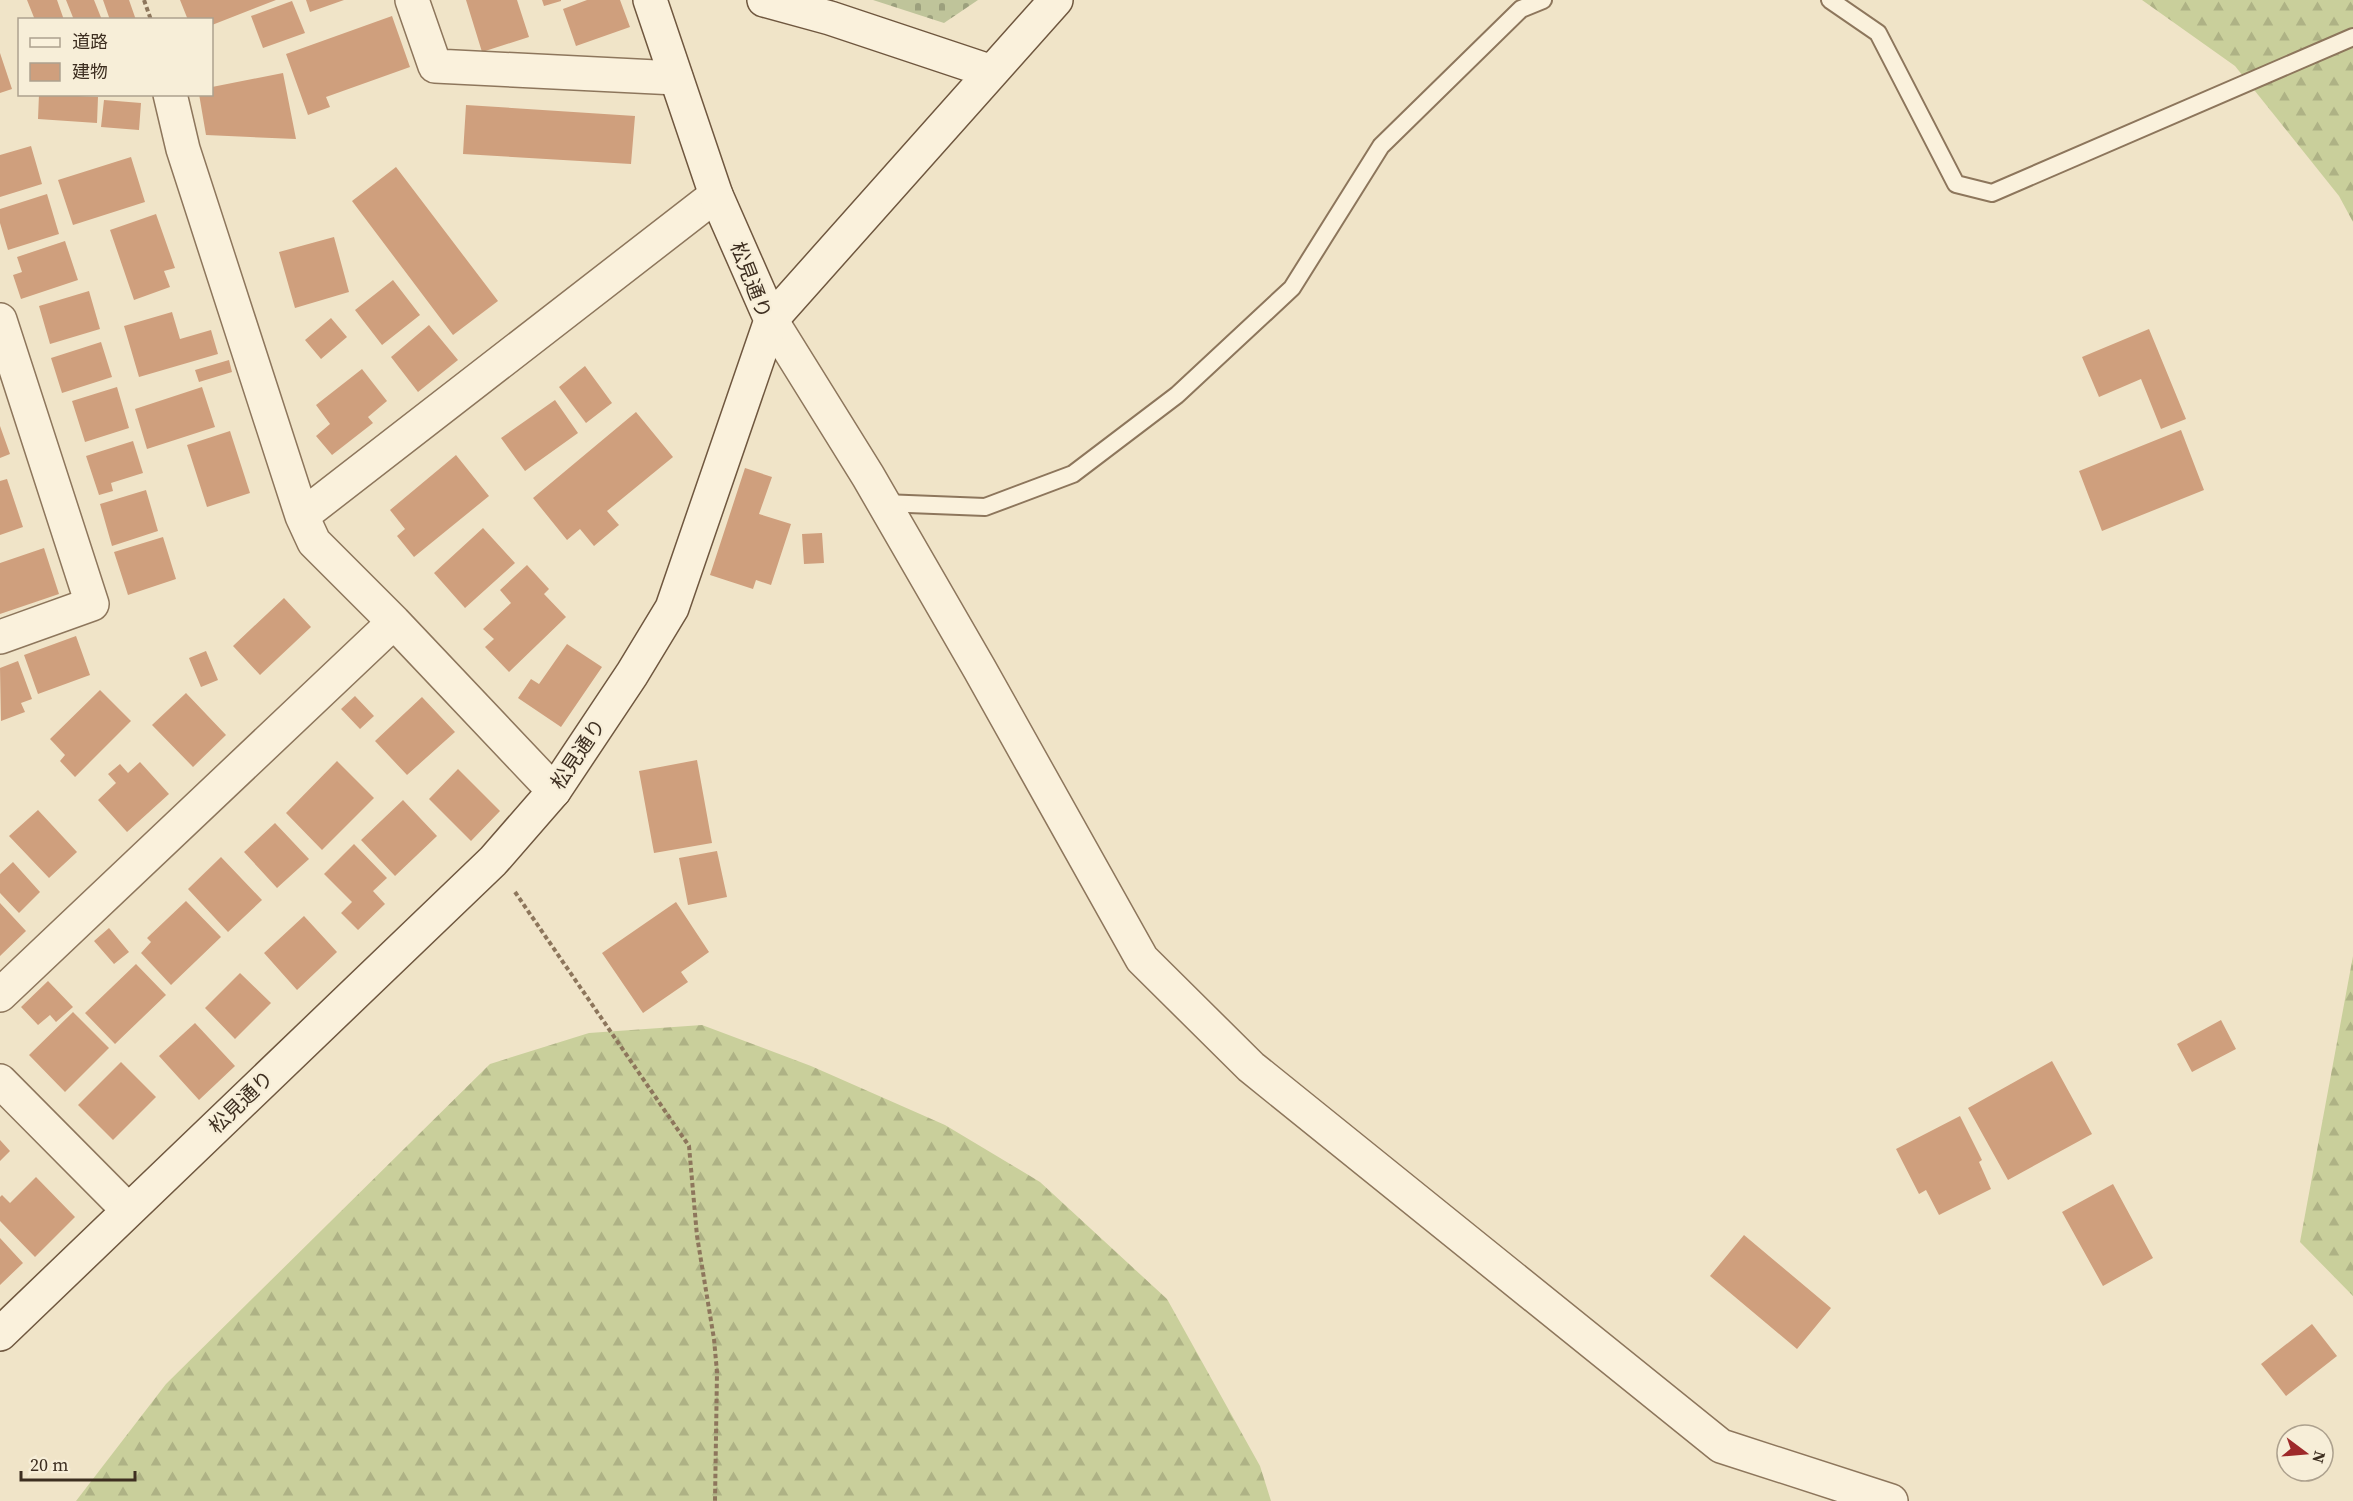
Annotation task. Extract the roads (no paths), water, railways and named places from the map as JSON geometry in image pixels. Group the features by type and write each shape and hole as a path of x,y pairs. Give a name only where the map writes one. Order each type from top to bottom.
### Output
{"street":[{"path":"412,0 435,66 676,78"},
{"name":"松見通り","path":"0,1334 493,861 554,791 632,674 672,608 771,320 716,195 650,0"},
{"path":"764,0 830,18 992,72"},
{"path":"1056,0 771,320 980,668 1142,959 1251,1066 1721,1446 1891,1501"},
{"path":"170,96 183,149 302,516 314,542 394,622 554,791"},
{"path":"302,516 716,195"},
{"path":"0,321 92,604 0,637"},
{"path":"0,995 394,622"},
{"path":"0,1081 128,1210"}],"lane":[{"path":"883,503 985,507 996,503 1073,474 1177,395 1292,288 1381,146 1521,9 1543,0"},
{"path":"1830,0 1878,33 1956,184 1992,193 2353,37"}]}
